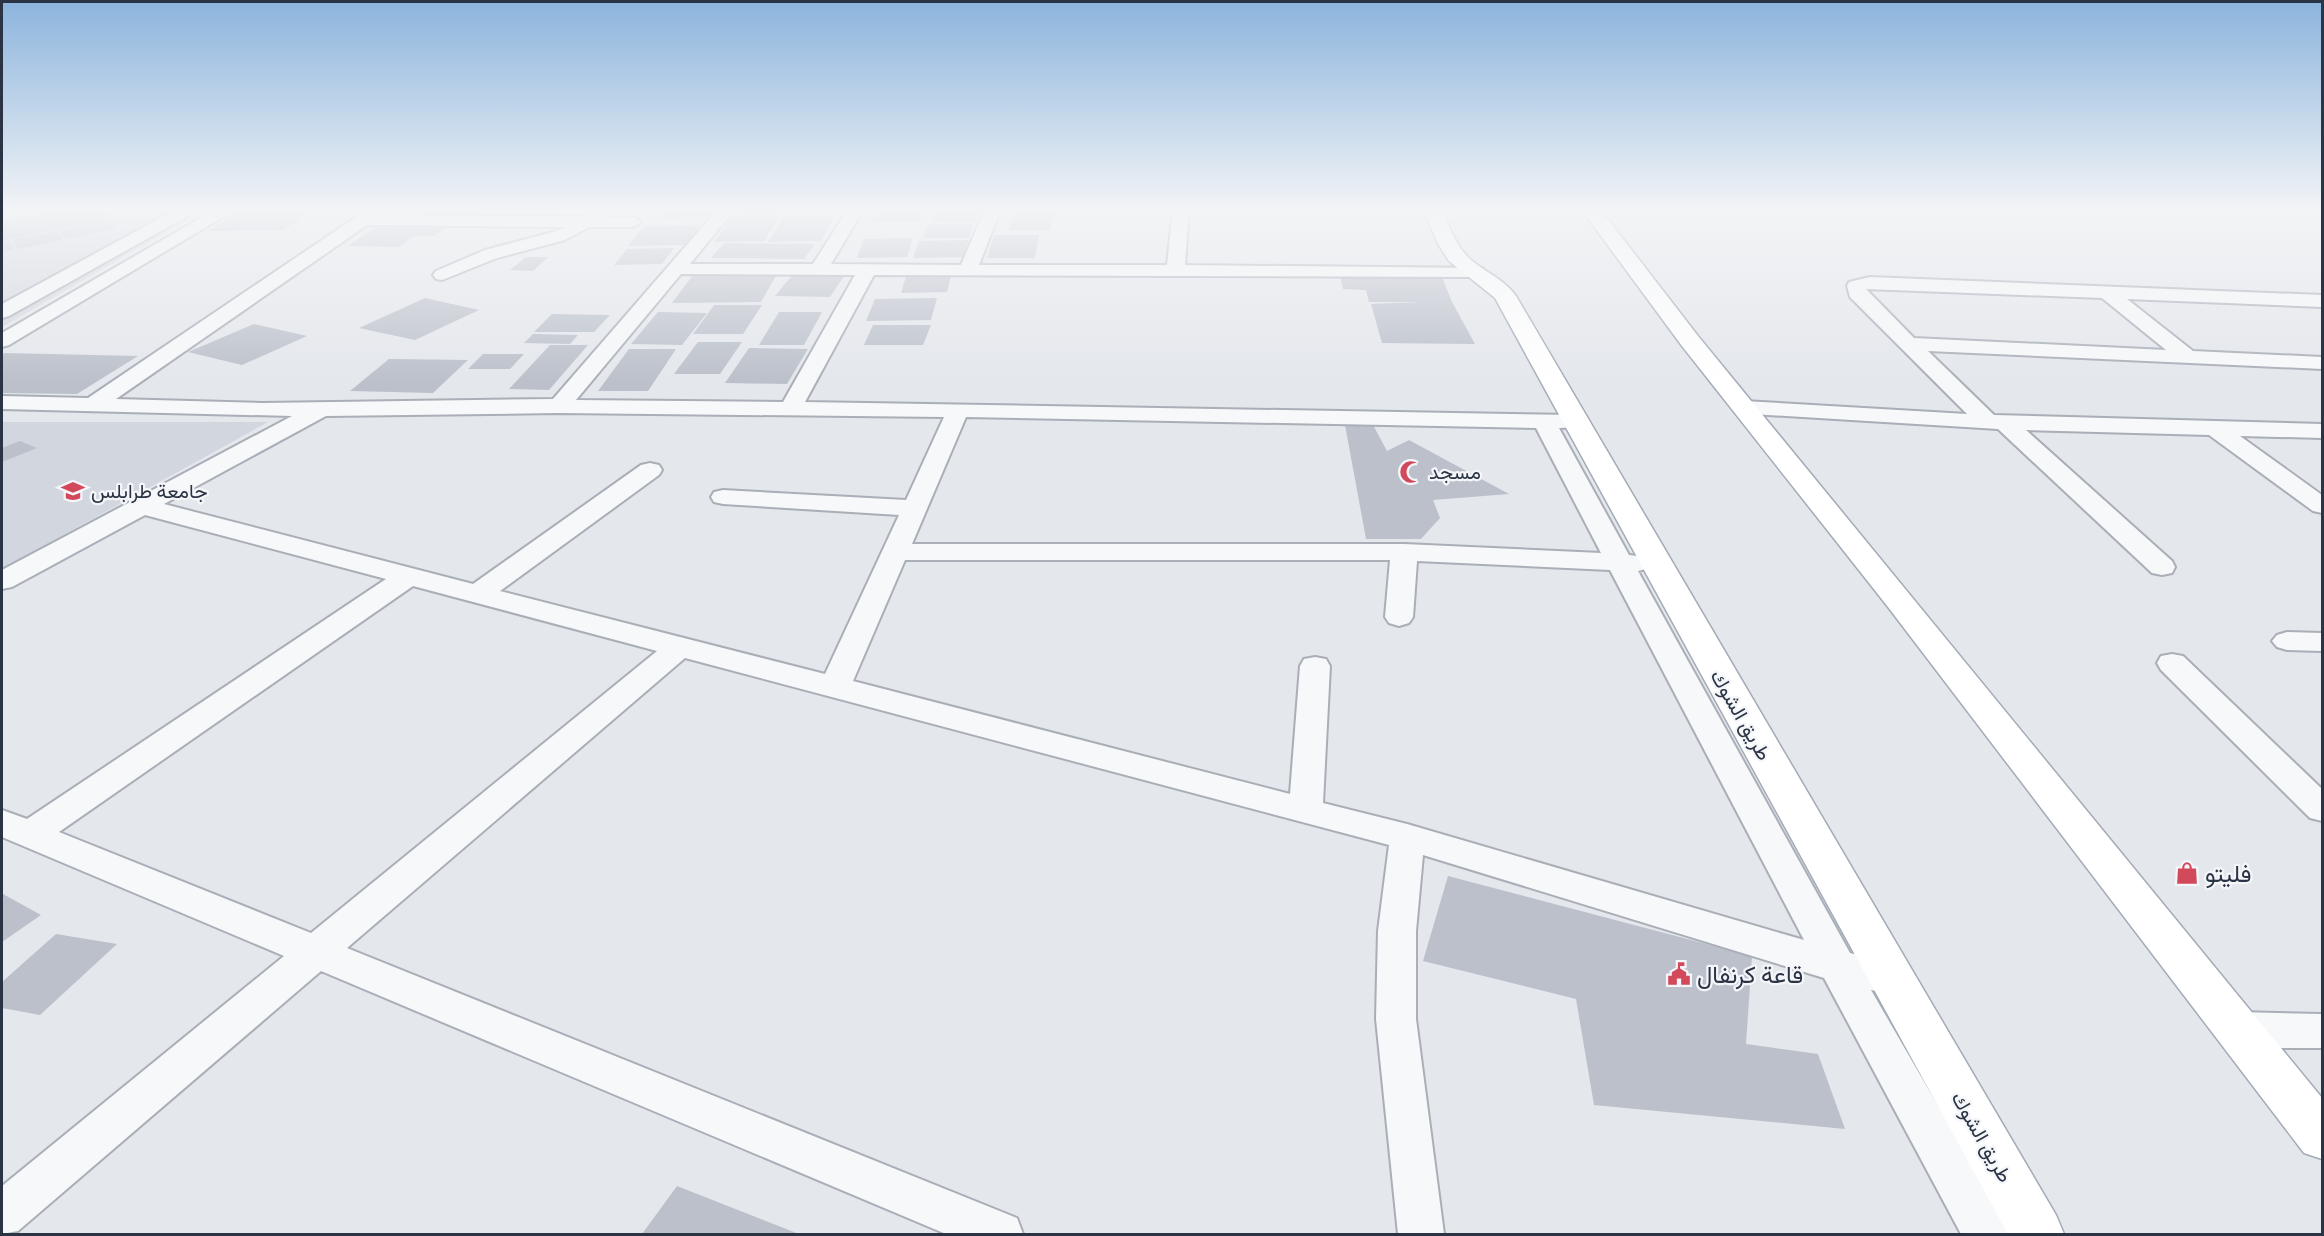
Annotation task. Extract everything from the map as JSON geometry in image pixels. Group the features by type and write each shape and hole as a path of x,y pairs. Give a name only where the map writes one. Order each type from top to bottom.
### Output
{"main road":[{"name":"طريق الشوك","path":"1469,267 1492,281 1501,291 1560,422 1638,563 1891,978 2037,1234"},
{"path":"1635,267 1744,408 1899,600 2322,1136"}],"street":[{"path":"2,312 84,267"},
{"path":"2,341 129,267"},
{"path":"91,406 294,267"},
{"path":"442,275 461,267"},
{"path":"559,406 676,267"},
{"path":"674,269 1176,269 1476,272"},
{"path":"790,408 868,269"},
{"path":"2162,567 1908,344 1857,293 1856,286 1870,284 2322,301"},
{"path":"2108,293 2189,358"},
{"path":"1908,344 2322,363"},
{"path":"2,402 91,406 322,409 559,406 958,410 1560,422"},
{"path":"1744,408 1996,422 2322,431"},
{"path":"2,582 322,409"},
{"path":"835,687 958,410"},
{"path":"2214,428 2322,507"},
{"path":"477,594 650,470"},
{"path":"723,497 914,508"},
{"path":"141,506 1407,837 1837,966 1891,978"},
{"path":"895,552 1404,552 1638,563 1837,966 1986,1234"},
{"path":"1399,616 1404,552"},
{"path":"16,829 409,576"},
{"path":"2287,641 2322,642"},
{"path":"2,1215 680,647"},
{"path":"2172,663 2322,809"},
{"path":"1306,810 1315,666"},
{"path":"16,829 1000,1234"},
{"path":"1407,837 1397,931 1396,1019 1421,1234"},
{"path":"2239,1030 2322,1031"}],"shaded area":[{"path":"2,267 107,267 2,327"},
{"name":"جامعة طرابلس","path":"2,422 268,422 2,569"}],"building":[{"path":"514,267 538,267 533,271 510,270"},
{"path":"952,272 947,292 901,293 907,273"},
{"path":"777,274 761,302 672,303 693,275"},
{"path":"793,274 845,275 830,297 775,296"},
{"path":"1340,276 1442,277 1452,302 1475,344 1382,343 1371,304 1421,302 1369,302 1366,290 1343,289"},
{"path":"425,298 479,310 415,340 359,328"},
{"path":"937,298 931,320 866,321 875,299"},
{"path":"714,305 762,305 743,334 693,334"},
{"path":"658,312 707,313 682,345 631,344"},
{"path":"779,312 822,312 804,345 759,345"},
{"path":"552,314 610,315 594,332 534,332"},
{"path":"254,324 307,336 242,365 188,352"},
{"path":"873,325 931,325 923,345 864,345"},
{"path":"533,334 578,335 570,344 524,343"},
{"path":"698,342 742,342 720,374 674,374"},
{"path":"550,345 588,345 549,390 509,389"},
{"path":"749,348 808,349 787,384 725,383"},
{"path":"629,349 676,349 648,391 598,391"},
{"path":"4,353 138,356 77,394 2,393 2,355"},
{"path":"483,354 524,354 510,369 468,369"},
{"path":"389,359 468,360 433,393 350,391"},
{"name":"مسجد","path":"1345,425 1373,425 1387,451 1409,440 1509,494 1433,500 1440,518 1421,539 1366,539"},
{"path":"20,441 37,448 2,462 2,448"},
{"path":"1448,876 1752,956 1746,1044 1818,1054 1845,1129 1594,1105 1576,999 1423,961"},
{"path":"2,895 41,915 2,942"},
{"path":"56,934 117,944 40,1015 2,1008 2,982"},
{"path":"677,1186 799,1234 642,1234"}],"place":[{"name":"مسجد","path":"1411,472"},
{"name":"جامعة طرابلس","path":"73,491"},
{"name":"فليتو","path":"2187,873"},
{"name":"قاعة كرنفال","path":"1679,974"}]}
